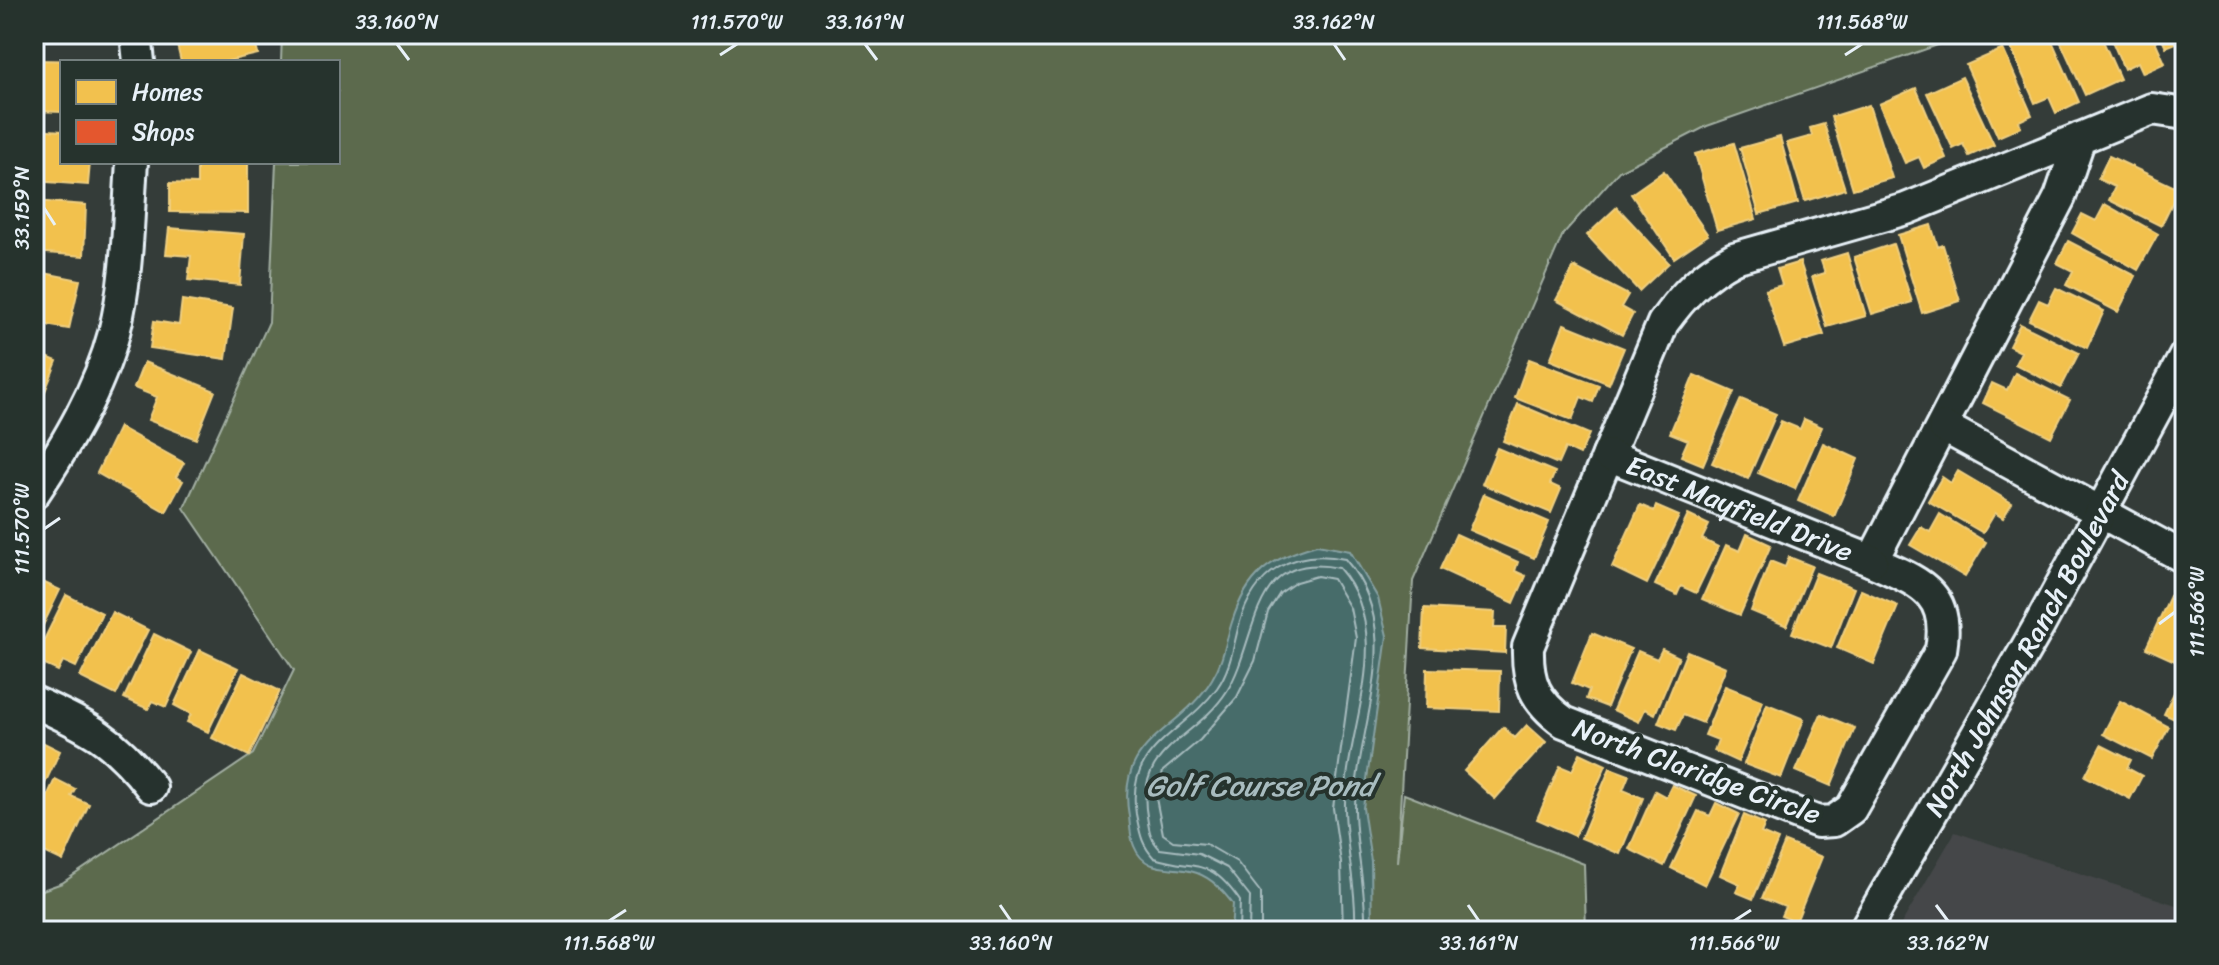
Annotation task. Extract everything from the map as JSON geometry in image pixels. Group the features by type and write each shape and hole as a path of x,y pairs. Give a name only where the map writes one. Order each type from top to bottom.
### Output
{"street":[{"path":"136,34 139,60"},
{"name":"North Claridge Circle","path":"1872,561 1922,583 1935,598 1945,626 1941,650 1851,809 1834,821 1818,822 1564,722 1547,710 1532,691 1528,647 1663,323 1687,289 1708,272 1734,258 1906,209 2152,109 2185,114"},
{"path":"1872,561 1944,427 2060,197 2080,138"},
{"path":"35,491 91,394 113,336 123,284 132,164"},
{"name":"North Johnson Ranch Boulevard","path":"1864,931 2102,512 2185,356"},
{"path":"1944,427 2185,558"},
{"name":"East Mayfield Drive","path":"1608,455 1872,561"},
{"path":"34,702 94,729 129,758 151,787"}],"shaded area":[{"path":"1955,832 2185,908 2185,931 1897,931"}],"green space":[{"path":"282,34 1969,34 1707,126 1619,171 1563,234 1413,581 1397,862 1404,794 1584,864 1586,931 34,931 34,893 62,883 253,754 294,670 184,508 269,322 276,164 340,164 340,60 281,60"}],"water":[{"name":"Golf Course Pond","path":"1317,545 1350,551 1378,598 1387,636 1363,808 1371,861 1372,931 1231,931 1233,904 1213,882 1188,870 1153,865 1139,855 1130,827 1127,790 1132,769 1141,753 1184,713 1212,679 1222,658 1238,605 1253,580 1273,562"}],"building: Homes":[{"path":"201,34 253,34 258,54 232,60 181,60 177,45 202,40"},
{"path":"2049,34 2079,102 2056,113 2049,97 2035,103 2011,48"},
{"path":"2057,34 2100,34 2120,79 2085,95"},
{"path":"2109,34 2152,34 2165,63 2143,73 2138,62 2124,69"},
{"path":"2160,34 2185,34 2185,51 2181,41 2166,47"},
{"path":"2003,49 2032,115 2019,121 2021,127 1998,137 1966,65"},
{"path":"34,60 60,60 60,112 34,111"},
{"path":"1962,77 1994,145 1969,156 1963,144 1953,149 1927,93"},
{"path":"1916,88 1946,158 1924,168 1919,157 1905,163 1879,104"},
{"path":"1869,105 1892,178 1853,189 1831,117"},
{"path":"1824,124 1845,189 1805,201 1787,143 1812,136 1810,128"},
{"path":"34,129 60,131 60,164 90,164 88,185 34,181"},
{"path":"1780,137 1798,203 1759,214 1740,148"},
{"path":"1734,143 1756,219 1717,230 1695,154"},
{"path":"2109,156 2179,189 2161,226 2109,200 2115,187 2098,179"},
{"path":"197,164 248,164 248,213 170,212 170,183 197,184"},
{"path":"1664,171 1708,235 1674,258 1631,194"},
{"path":"34,201 86,205 84,256 34,252"},
{"path":"2105,204 2158,234 2138,270 2072,233 2082,214 2096,221"},
{"path":"1617,207 1669,263 1639,291 1587,235"},
{"path":"1931,225 1938,247 1943,245 1960,301 1922,313 1898,235"},
{"path":"169,228 244,234 240,285 188,280 191,256 166,254"},
{"path":"2068,241 2136,276 2118,312 2066,285 2073,271 2057,263"},
{"path":"1893,244 1912,302 1872,314 1854,257"},
{"path":"1847,253 1866,316 1827,327 1812,277 1825,273 1821,261"},
{"path":"1800,262 1824,335 1784,347 1765,290 1782,285 1777,269"},
{"path":"1574,267 1628,295 1621,307 1633,314 1622,335 1556,300"},
{"path":"34,271 80,280 69,329 34,323"},
{"path":"2056,288 2104,311 2087,348 2029,320 2039,300 2048,304"},
{"path":"182,300 233,308 226,359 150,348 154,321 179,325"},
{"path":"1564,324 1624,348 1609,384 1550,360"},
{"path":"2020,324 2079,353 2061,388 2015,364 2021,352 2009,346"},
{"path":"34,352 57,361 38,409 34,407"},
{"path":"1529,359 1599,385 1593,402 1581,397 1572,420 1515,398"},
{"path":"144,362 215,391 196,439 148,420 157,397 134,388"},
{"path":"2015,373 2070,400 2051,437 1983,403 1992,383 2007,390"},
{"path":"1694,375 1734,392 1703,465 1681,456 1688,440 1670,433"},
{"path":"1741,399 1776,414 1748,479 1712,463"},
{"path":"1518,404 1589,434 1580,455 1565,448 1558,464 1503,441"},
{"path":"1804,419 1822,427 1795,489 1758,473 1781,421 1800,429"},
{"path":"119,427 184,463 176,477 183,481 166,512 97,473"},
{"path":"1823,443 1858,459 1834,517 1798,501"},
{"path":"1497,448 1555,472 1550,484 1561,489 1551,513 1482,484"},
{"path":"1958,471 2012,503 2003,518 1995,513 1983,533 1928,501 1942,477 1951,483"},
{"path":"1484,494 1549,522 1534,558 1469,530"},
{"path":"1640,505 1654,511 1656,506 1679,516 1647,584 1612,567"},
{"path":"1940,514 1986,542 1965,577 1910,545 1921,527 1930,532"},
{"path":"1688,515 1709,525 1702,539 1718,547 1696,593 1681,586 1677,595 1655,585"},
{"path":"1456,534 1518,562 1515,571 1526,576 1514,603 1440,569"},
{"path":"1747,534 1771,545 1740,615 1702,599 1726,545 1740,551"},
{"path":"1789,557 1812,566 1787,626 1751,611 1770,561 1785,567"},
{"path":"1816,573 1854,588 1831,648 1792,633"},
{"path":"34,578 60,590 34,644"},
{"path":"1861,590 1898,606 1874,664 1837,648"},
{"path":"66,595 102,613 76,667 63,661 58,671 34,660"},
{"path":"2170,596 2185,607 2185,646 2177,662 2146,648"},
{"path":"1424,608 1495,612 1494,628 1506,628 1505,653 1422,648"},
{"path":"112,612 148,630 116,695 80,677"},
{"path":"1592,633 1631,649 1607,707 1586,699 1589,690 1572,683"},
{"path":"154,634 191,652 166,707 152,701 148,709 124,698"},
{"path":"1662,649 1679,657 1655,714 1645,709 1639,722 1613,710 1638,651 1657,659"},
{"path":"200,650 238,668 208,732 187,722 191,714 174,705"},
{"path":"1687,651 1726,667 1703,723 1683,715 1676,730 1658,723"},
{"path":"1427,669 1500,671 1499,711 1426,708"},
{"path":"243,673 280,691 249,756 212,738"},
{"path":"2180,680 2185,683 2185,724 2164,714"},
{"path":"1725,686 1763,701 1738,762 1714,751 1718,740 1705,735"},
{"path":"2120,701 2169,727 2152,759 2103,734"},
{"path":"1767,704 1804,719 1781,778 1744,764"},
{"path":"1821,714 1855,728 1831,786 1796,771"},
{"path":"1527,725 1546,742 1495,799 1464,771 1503,727 1515,738"},
{"path":"34,738 60,751 34,807"},
{"path":"2101,745 2131,760 2127,768 2142,776 2130,799 2085,776"},
{"path":"1580,753 1606,765 1575,836 1537,819 1560,766 1572,771"},
{"path":"1610,768 1629,775 1623,790 1643,798 1620,854 1581,838"},
{"path":"55,779 75,789 71,796 89,804 63,861 34,847 34,825"},
{"path":"1672,785 1696,796 1664,866 1629,849 1655,791 1666,797"},
{"path":"1716,803 1739,814 1705,885 1671,868 1698,811 1710,816"},
{"path":"1744,815 1765,824 1761,833 1778,840 1753,899 1736,892 1740,884 1720,875"},
{"path":"1785,842 1822,857 1796,922 1781,916 1785,907 1762,898"}],"building: Shops":[{"path":"2133,921 2161,931 2130,931"}]}
